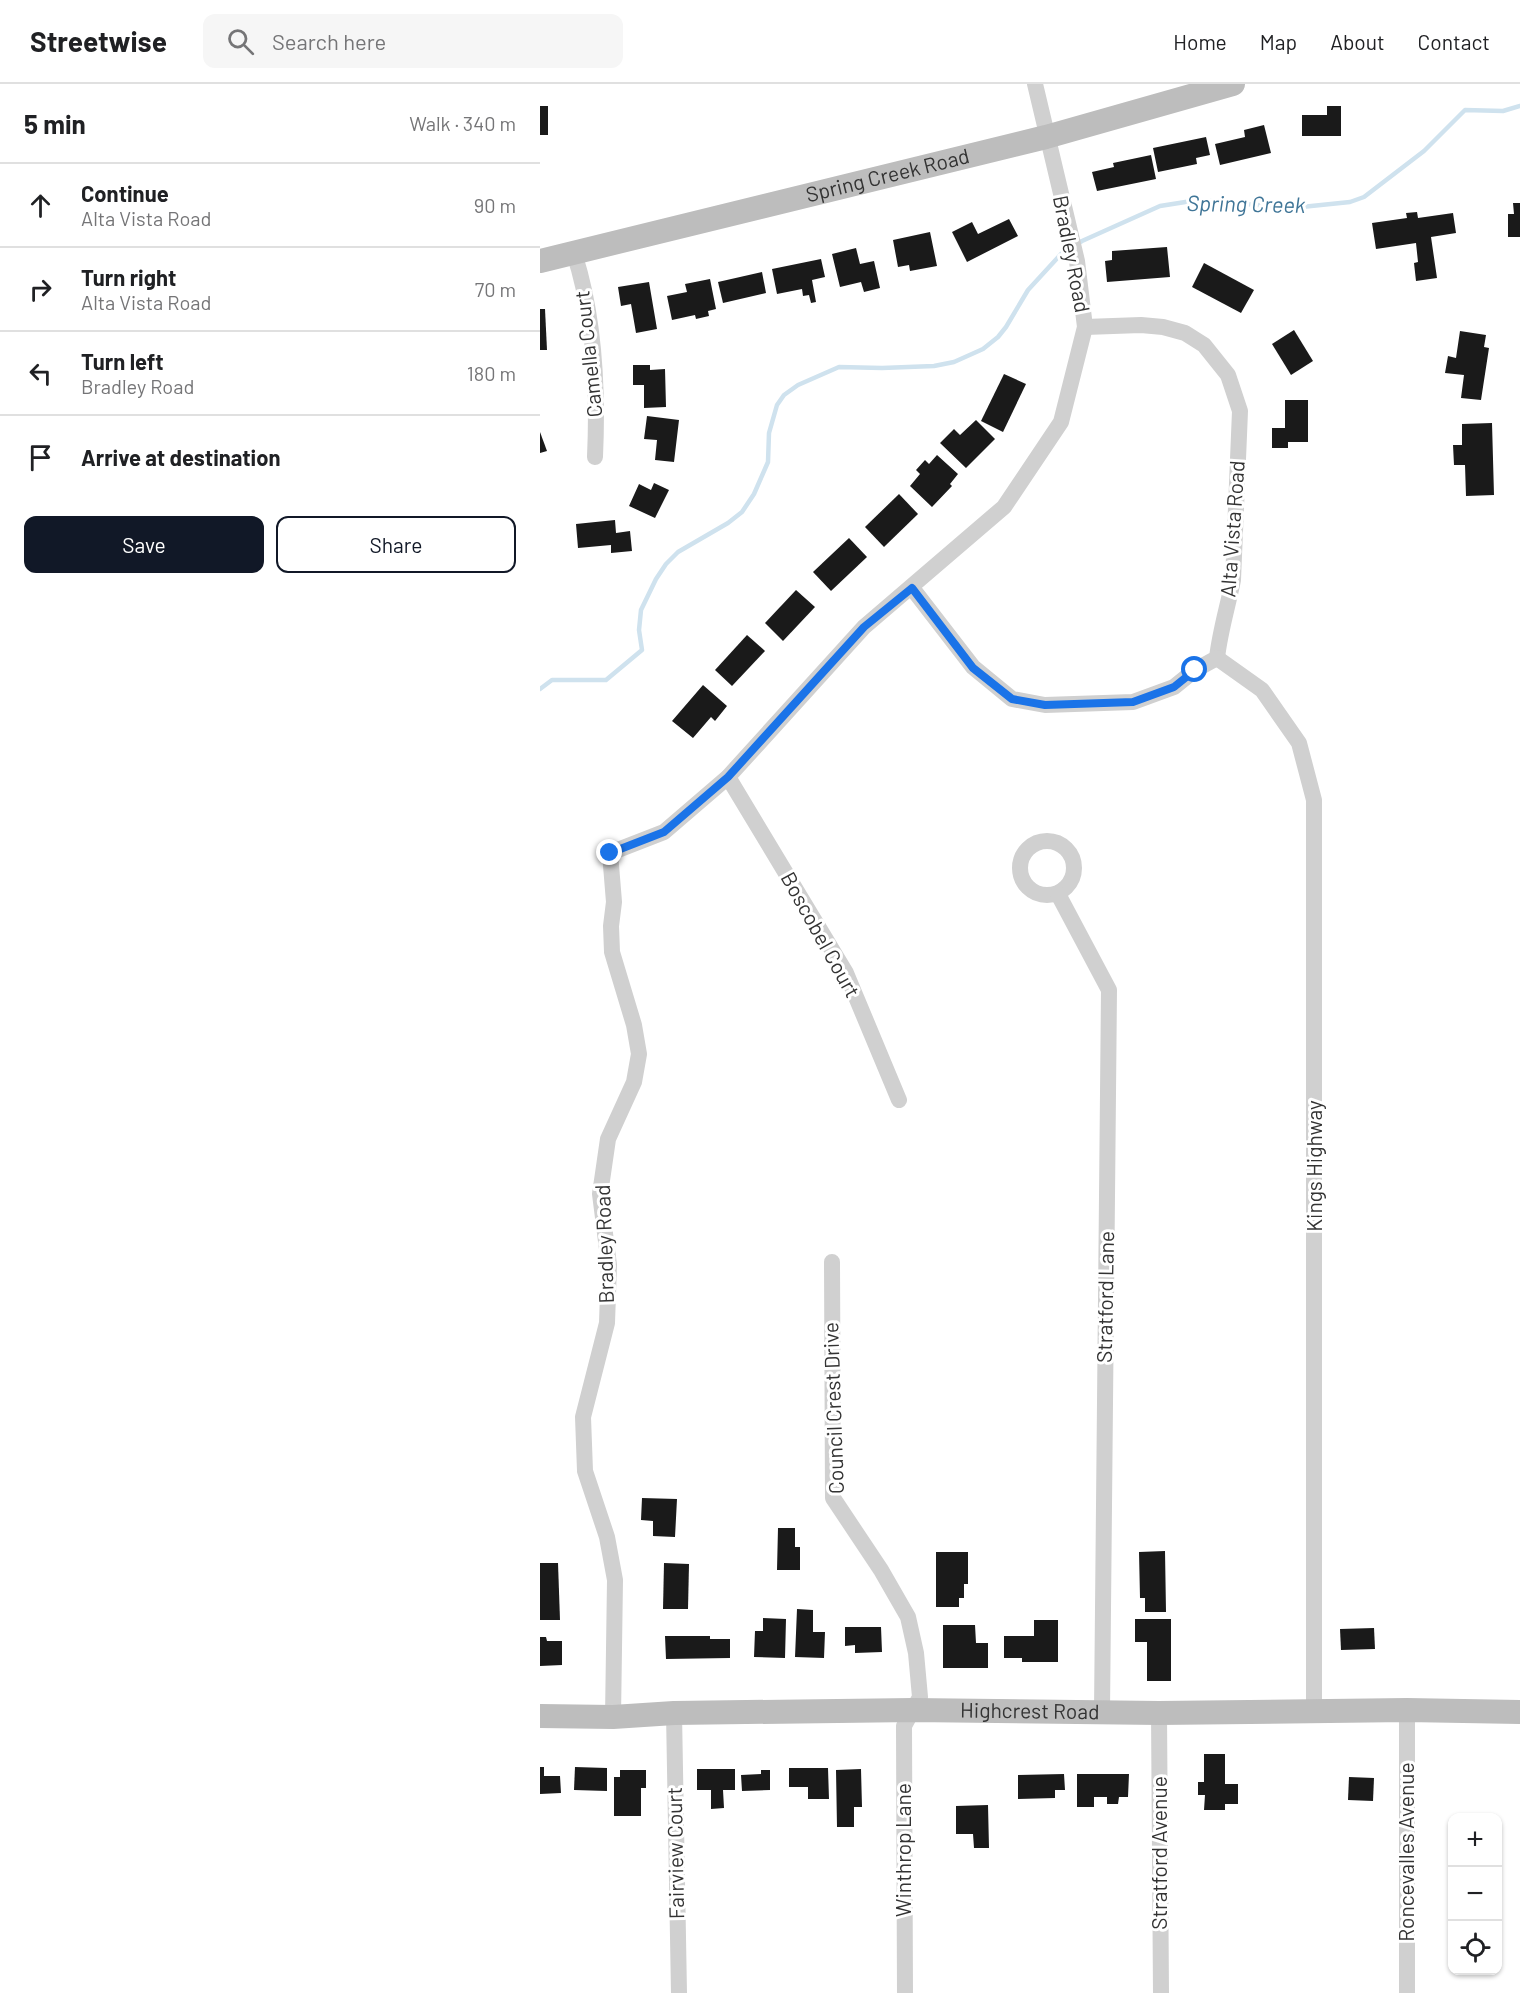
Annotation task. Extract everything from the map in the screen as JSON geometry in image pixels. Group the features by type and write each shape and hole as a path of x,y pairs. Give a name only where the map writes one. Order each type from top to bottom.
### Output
{"street":[{"name":"Bradley Road","path":"613,1717 615,1580 607,1537 585,1471 583,1418 607,1323 609,1265 600,1194 608,1139 634,1082 639,1054 634,1025 612,952 611,926 614,902 610,853 664,832 728,777 864,627 1004,507 1061,422 1085,327 1070,232 1035,84"},
{"name":"Spring Creek Road","path":"540,261 1047,137 1233,84"},
{"name":"Camella Court","path":"574,253 581,273 592,346 596,426 595,457"},
{"name":"Alta Vista Road","path":"1085,327 1141,325 1163,327 1185,333 1204,345 1228,375 1240,411 1233,580 1217,658"},
{"path":"912,588 973,668 1012,699 1045,705 1133,702 1174,687 1195,670 1217,658"},
{"name":"Kings Highway","path":"1217,658 1262,690 1299,743 1314,800 1314,1711"},
{"name":"Boscobel Court","path":"728,777 846,973 899,1100"},
{"name":"Stratford Lane","path":"1058,894 1108,990 1102,1712"},
{"name":"Council Crest Drive","path":"832,1263 833,1498 881,1570 908,1617 916,1653 920,1697 912,1710"},
{"name":"Highcrest Road","path":"540,1716 613,1717 674,1713 912,1710 1159,1713 1407,1710 1520,1712"},
{"name":"Winthrop Lane","path":"905,1993 903,1726 912,1710"},
{"name":"Roncevalles Avenue","path":"1407,1710 1407,1993"},
{"name":"Fairview Court","path":"674,1713 679,1993"},
{"name":"Stratford Avenue","path":"1159,1713 1161,1993"}],"building":[{"path":"540,106 548,106 548,135 540,135"},
{"path":"1327,106 1341,106 1341,136 1302,136 1302,115 1327,115"},
{"path":"1264,125 1271,153 1220,165 1215,144 1245,137 1244,130"},
{"path":"1206,137 1210,155 1196,158 1197,164 1158,172 1153,148"},
{"path":"1151,155 1156,179 1097,191 1092,172 1114,167 1113,163"},
{"path":"1513,203 1520,203 1520,237 1508,237 1508,214 1514,214"},
{"path":"1417,212 1418,218 1453,213 1456,233 1431,237 1437,278 1416,281 1414,263 1418,262 1416,243 1376,249 1372,223 1407,218 1406,213"},
{"path":"1009,219 1018,236 967,262 952,232 972,222 978,234"},
{"path":"930,232 937,266 910,271 909,265 898,267 893,240"},
{"path":"1167,247 1170,277 1107,282 1105,261 1112,260 1112,251"},
{"path":"856,248 860,264 874,261 880,288 864,292 861,282 840,287 832,254"},
{"path":"821,259 825,277 812,280 816,302 811,303 809,295 803,296 802,289 777,294 772,269"},
{"path":"1204,263 1254,290 1241,313 1192,287"},
{"path":"762,272 766,293 723,303 718,282"},
{"path":"710,279 716,309 708,311 709,316 696,319 695,315 672,320 667,296 687,292 685,284"},
{"path":"649,282 657,329 636,333 631,304 621,306 618,287"},
{"path":"540,309 545,309 547,350 540,350"},
{"path":"1294,330 1313,361 1291,375 1272,344"},
{"path":"1460,331 1486,335 1484,347 1489,348 1481,400 1461,398 1464,375 1445,373 1448,356 1456,358"},
{"path":"633,365 650,365 650,370 665,369 666,407 644,408 644,385 633,385"},
{"path":"1004,374 1026,384 1003,432 981,421"},
{"path":"1285,400 1308,400 1308,442 1288,442 1288,448 1272,448 1272,428 1285,428"},
{"path":"647,416 679,420 674,462 655,460 657,440 644,439"},
{"path":"976,420 995,439 966,468 940,443 954,429 960,435"},
{"path":"1492,423 1494,495 1466,496 1465,465 1454,465 1453,445 1462,445 1462,424"},
{"path":"540,432 547,451 540,453"},
{"path":"937,455 958,474 950,484 952,486 932,507 910,486 920,474 916,470 925,460 929,464"},
{"path":"654,483 669,490 655,518 629,506 639,484 651,490"},
{"path":"899,494 918,514 884,547 865,527"},
{"path":"615,520 616,533 630,531 632,551 611,553 611,545 578,548 576,524"},
{"path":"849,538 867,557 831,591 813,572"},
{"path":"796,590 815,607 783,641 765,623"},
{"path":"747,635 765,651 732,686 715,670"},
{"path":"703,685 727,706 715,721 711,717 693,738 672,721"},
{"path":"642,1498 677,1499 675,1537 653,1536 653,1521 641,1520"},
{"path":"778,1528 795,1528 795,1547 800,1547 800,1570 777,1570"},
{"path":"1165,1551 1166,1612 1145,1612 1145,1598 1140,1598 1139,1552"},
{"path":"936,1552 968,1552 968,1584 964,1584 964,1598 959,1598 959,1607 936,1607"},
{"path":"540,1563 558,1563 560,1620 540,1620"},
{"path":"664,1563 689,1564 688,1609 663,1609"},
{"path":"797,1609 813,1610 813,1632 825,1632 824,1658 795,1657"},
{"path":"763,1618 786,1619 785,1658 754,1657 755,1631 763,1631"},
{"path":"1135,1619 1171,1619 1171,1681 1147,1681 1147,1642 1135,1642"},
{"path":"1034,1620 1058,1620 1058,1662 1022,1662 1022,1658 1004,1658 1004,1636 1034,1636"},
{"path":"943,1625 975,1625 976,1643 988,1643 988,1668 943,1668"},
{"path":"845,1627 881,1627 882,1652 855,1653 855,1645 845,1646"},
{"path":"1374,1628 1375,1649 1341,1650 1340,1629"},
{"path":"665,1636 710,1636 710,1639 730,1639 730,1658 666,1659"},
{"path":"540,1637 546,1637 547,1641 562,1641 562,1665 540,1666"},
{"path":"1204,1754 1225,1754 1225,1784 1238,1784 1238,1804 1225,1804 1225,1810 1204,1810 1205,1795 1198,1795 1198,1782 1204,1782"},
{"path":"540,1767 544,1767 544,1776 560,1776 561,1793 540,1794"},
{"path":"575,1767 607,1768 607,1791 574,1790"},
{"path":"789,1768 828,1768 829,1799 808,1799 808,1787 789,1787"},
{"path":"697,1769 735,1769 735,1790 723,1790 724,1808 711,1809 711,1790 697,1790"},
{"path":"861,1769 862,1807 854,1807 854,1827 837,1827 836,1770"},
{"path":"620,1770 646,1770 646,1788 641,1788 641,1816 614,1816 614,1777 620,1777"},
{"path":"761,1770 770,1770 770,1790 742,1791 741,1775 761,1774"},
{"path":"1064,1774 1065,1790 1055,1790 1055,1798 1018,1799 1018,1775"},
{"path":"1077,1774 1129,1774 1128,1797 1119,1797 1118,1804 1107,1804 1107,1797 1094,1797 1094,1807 1077,1807"},
{"path":"1349,1777 1374,1778 1373,1801 1348,1800"},
{"path":"988,1805 989,1848 974,1848 973,1834 956,1834 956,1806"}],"waterway":[{"name":"Spring Creek","path":"540,689 552,680 606,680 642,650 639,630 641,610 656,579 678,552 728,523 742,512 754,494 768,462 769,433 777,405 784,395 798,385 839,367 934,366 954,362 983,349 998,337 1028,290 1062,253 1082,241 1160,206 1198,200 1292,208 1350,202 1364,197 1424,151 1465,110 1503,111 1520,106"}],"route":[{"path":"610,853 664,832 728,777 864,627 912,588 973,668 1012,699 1045,705 1133,702 1174,687 1195,670"}]}
